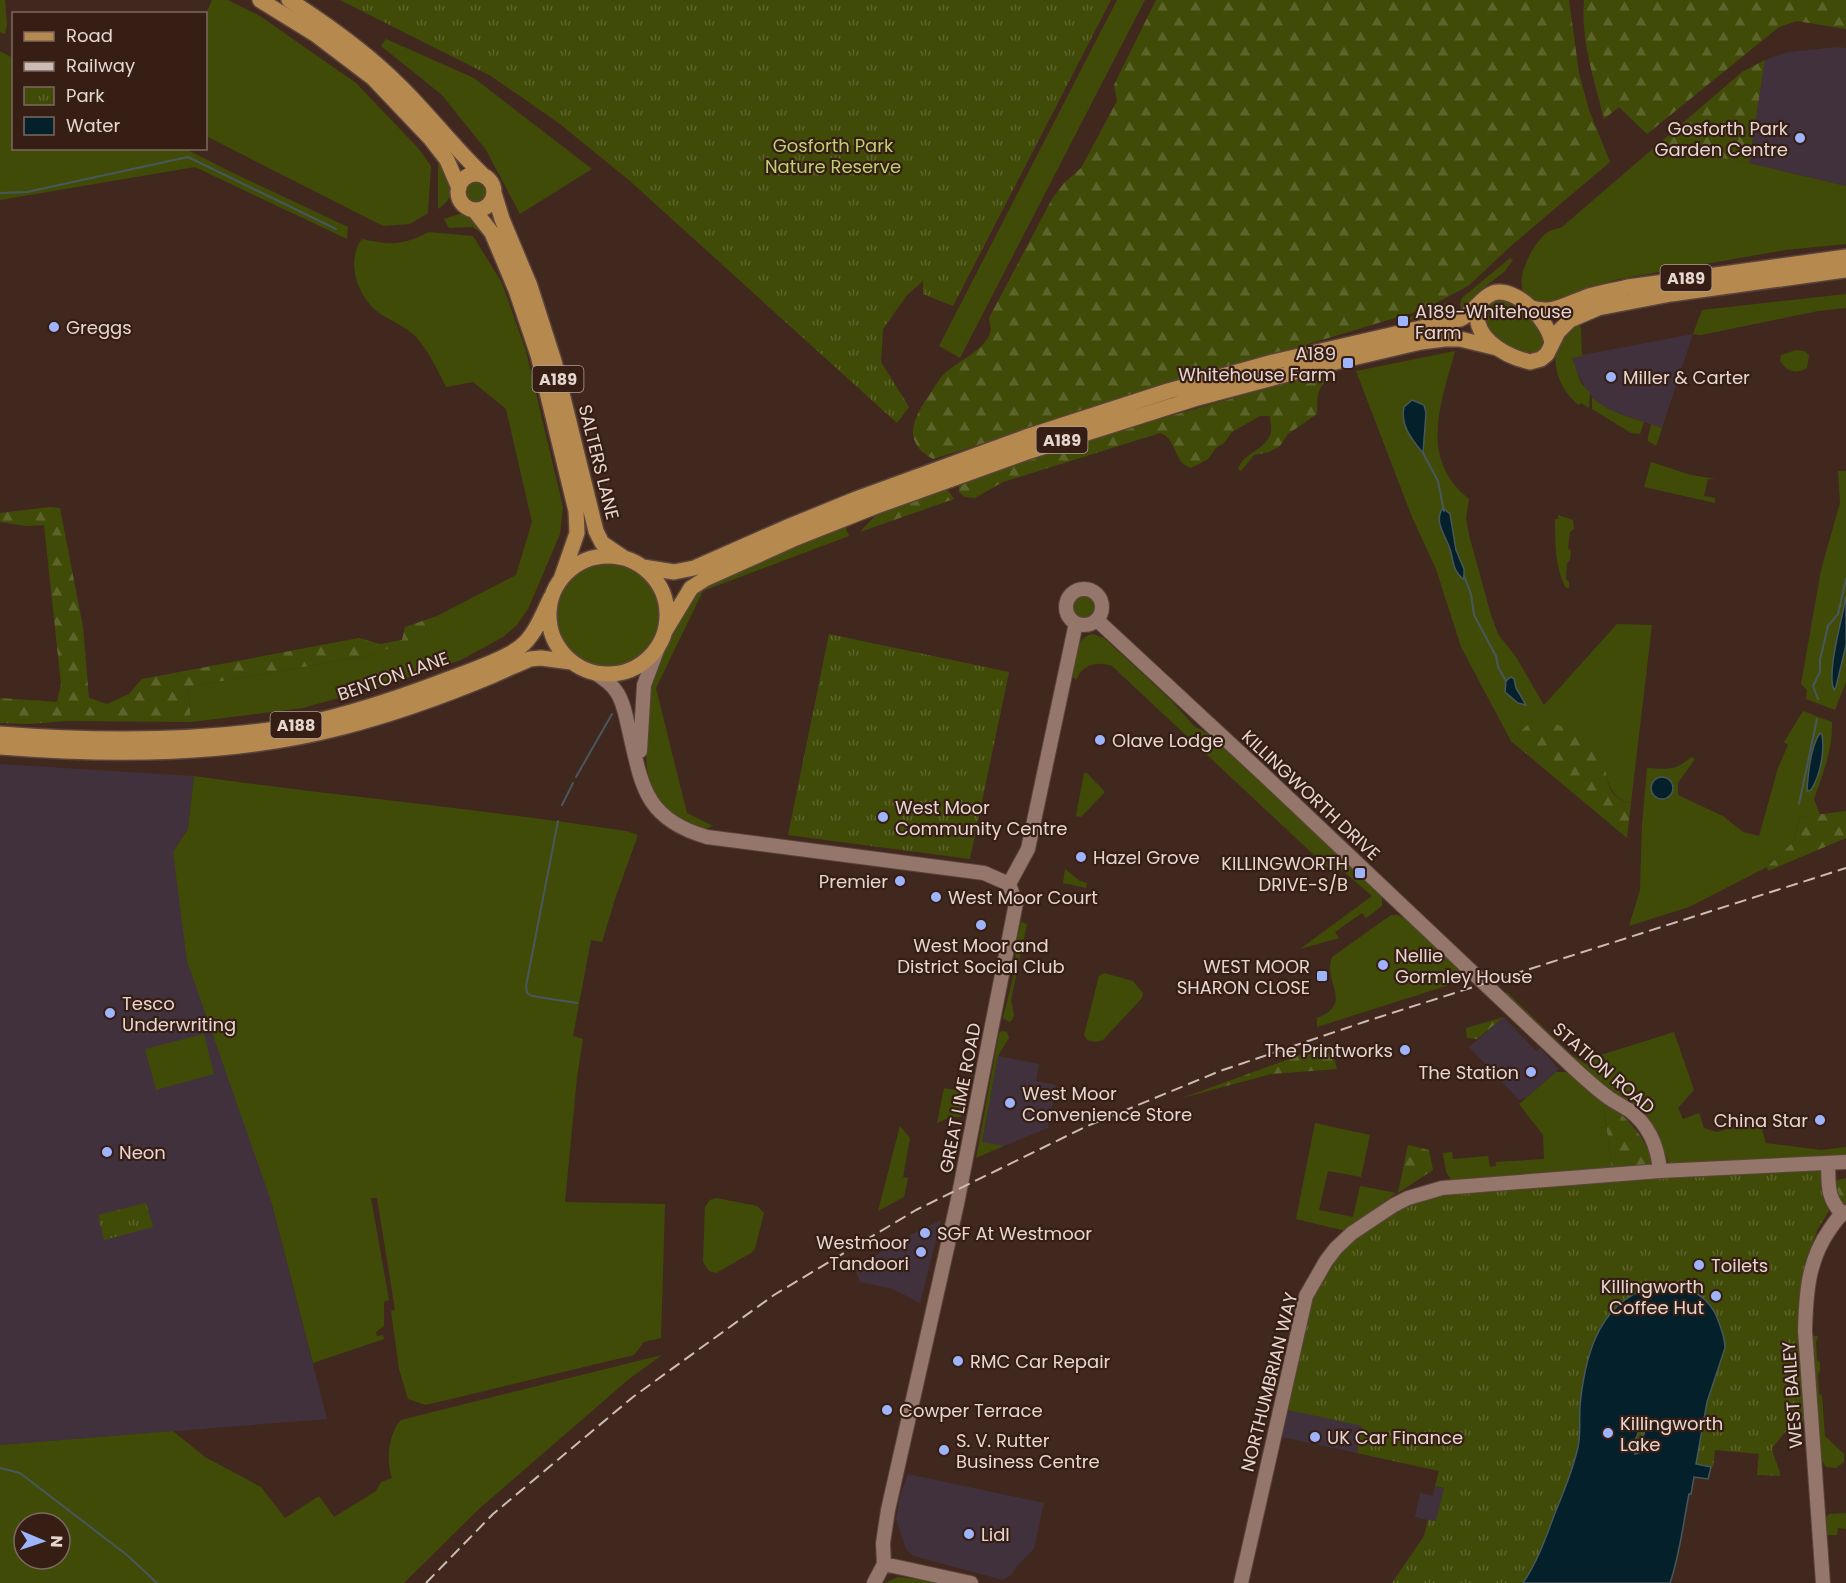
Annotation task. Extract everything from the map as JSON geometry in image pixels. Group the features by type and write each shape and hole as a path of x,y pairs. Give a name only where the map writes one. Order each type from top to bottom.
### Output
{"main road":[{"name":"A189","path":"260,0 315,34 373,78 430,138 447,160 459,188 461,202 474,210"},
{"name":"A189","path":"289,0 321,20 401,86 459,153 493,185 494,193"},
{"path":"459,188 468,176 478,174 484,176"},
{"path":"474,210 489,205 494,193"},
{"name":"SALTERS LANE","path":"494,193 502,219 530,286 554,361 596,531 602,543 624,558"},
{"name":"SALTERS LANE","path":"474,210 492,233 516,290 538,355 576,511 576,533 561,579"},
{"name":"A189","path":"1529,307 1549,310 1600,293 1628,287 1846,257"},
{"name":"A189","path":"1552,344 1558,332 1570,320 1585,312 1609,305 1846,270"},
{"path":"1504,292 1516,296 1546,324 1552,344 1549,350 1543,357 1530,362 1497,348 1480,329 1477,318 1480,303 1490,294 1504,292"},
{"name":"A189","path":"643,567 674,572 694,568 856,499 1026,437 1168,392 1273,362 1460,319 1468,315 1480,303"},
{"name":"A189","path":"662,638 667,611 662,591 651,574 643,567 624,558 594,557 576,566 561,579 551,597 549,615 551,633 559,649 572,662 595,673 614,674 632,670 647,660 662,638 687,594 696,584 796,538 863,512 1030,451 1194,399 1310,368 1420,342 1445,339 1460,339 1497,348"},
{"path":"1089,589 1101,599 1102,607 1096,620 1085,625 1076,623 1066,612 1066,605 1074,591 1089,589"},
{"name":"BENTON LANE","path":"0,734 116,739 210,736 277,729 341,715 430,686 515,650 527,639 551,597"},
{"name":"KILLINGWORTH DRIVE","path":"1096,620 1474,972"},
{"path":"595,673 609,683 620,697 640,779 648,797 663,816 682,828 700,835 984,873 1009,884 1028,849 1076,623"},
{"path":"640,779 639,739 642,695 662,638"},
{"name":"BENTON LANE","path":"0,747 174,751 280,741 342,728 406,709 531,659 572,662"},
{"name":"GREAT LIME ROAD","path":"874,1583 884,1564 887,1517 957,1204 1016,903 1009,884"},
{"name":"STATION ROAD","path":"1474,972 1562,1057 1609,1098 1630,1111 1639,1120 1653,1140 1659,1155 1660,1171"},
{"path":"1660,1171 1846,1162"},
{"name":"WEST BAILEY","path":"1823,1583 1805,1331 1806,1291 1813,1260 1826,1236 1844,1213 1833,1204 1829,1194 1828,1163"},
{"name":"NORTHUMBRIAN WAY","path":"1240,1583 1306,1296 1336,1248 1352,1233 1394,1205 1408,1198 1442,1188 1660,1171"},
{"path":"884,1564 971,1583"}],"shaded area":[{"name":"Gosforth Park Garden Centre","path":"1846,48 1846,186 1749,163 1765,60 1788,52"},
{"path":"1693,334 1662,428 1601,405 1587,391 1572,357"},
{"path":"0,764 194,776 188,829 173,852 271,1201 327,1419 0,1445"},
{"path":"1504,1017 1536,1051 1540,1048 1559,1069 1526,1098 1519,1100 1469,1047"},
{"path":"998,1056 1039,1064 1036,1081 1056,1085 1048,1128 1004,1146 982,1143"},
{"path":"941,1220 920,1303 893,1289 860,1282 855,1269 898,1241"},
{"path":"1288,1410 1363,1426 1357,1453 1282,1437"},
{"name":"Lidl","path":"908,1474 1044,1503 1034,1549 1012,1574 1003,1580 911,1554 906,1549 896,1519 900,1496"},
{"path":"1435,1486 1444,1488 1436,1522 1415,1517 1420,1493 1433,1496"}],"green space":[{"path":"0,0 5,0 7,25 5,34 0,32"},
{"path":"212,0 228,0 260,16 356,83 418,148 431,166 428,213 410,224 383,226 207,137 207,12"},
{"name":"Gosforth Park Nature Reserve","path":"340,0 1111,0 953,306 923,294 923,281 907,295 883,329 881,362 909,407 897,423 630,181 560,124 491,76"},
{"path":"1117,0 1145,0 960,358 939,346"},
{"path":"1156,0 1569,0 1579,73 1589,110 1610,162 1512,245 1468,286 1425,309 933,459 923,452 914,437 913,429 919,412 943,375 980,348 989,336 991,329 989,318 1052,199 1064,183 1081,168 1117,101 1114,85"},
{"path":"1584,0 1846,0 1846,29 1797,21 1779,27 1647,134 1619,107 1604,119 1586,46"},
{"path":"386,39 474,78 592,169 520,214 486,150 442,95 381,46"},
{"path":"0,51 12,57 12,150 188,150 348,227 347,239 195,167 0,200"},
{"path":"1765,60 1749,163 1670,149 1663,140 1742,72"},
{"path":"1663,140 1670,149 1749,163 1846,186 1846,244 1785,250 1614,280 1548,302 1534,300 1525,295 1522,276 1525,265 1544,235 1562,227"},
{"path":"438,158 449,178 451,191 450,197 438,209"},
{"path":"476,179 485,183 489,192 485,201 476,205 467,201 463,192 467,183"},
{"path":"459,214 468,214 486,235 472,227 449,228 444,219"},
{"path":"429,232 473,236 502,283 526,351 563,507 560,534 528,609 517,625 503,637 461,660 392,683 303,708 191,722 188,687 372,655 435,623 437,616 516,575 532,522 506,409 473,382 446,387 432,360 415,336 379,313 365,298 356,279 355,258 362,239 396,243 411,240"},
{"path":"1510,258 1513,260 1504,272 1478,292 1462,310 1460,304 1462,298"},
{"path":"1846,294 1846,308 1818,311 1701,335 1693,334 1702,310"},
{"path":"1494,299 1508,299 1539,323 1545,343 1540,350 1529,354 1522,352 1498,338 1481,322 1483,309"},
{"path":"1446,303 1448,315 1408,320 1408,318"},
{"path":"1578,323 1581,328 1582,356 1572,358 1581,383 1590,393 1589,408 1581,403 1579,405 1566,391 1561,383 1556,364 1558,345 1563,336"},
{"path":"1796,350 1804,351 1809,355 1807,368 1803,370 1788,369 1780,361 1781,355"},
{"path":"1455,351 1440,410 1438,448 1443,466 1453,483 1469,499 1466,518 1469,535 1498,634 1516,657 1544,705 1617,624 1652,625 1631,803 1618,797 1610,787 1603,760 1535,717 1511,741 1461,647 1436,569 1412,517 1356,371"},
{"path":"1318,374 1325,376 1326,381 1322,385 1317,400 1317,414 1288,434 1280,446 1269,452 1254,455 1241,471 1238,469 1245,459 1269,438 1270,416 1260,416 1232,432 1208,459 1191,468 1181,461 1169,440 1160,433 1003,482 975,498 965,497 959,492 959,487 963,482 1086,440"},
{"path":"1592,397 1610,409 1644,422 1640,434 1631,433 1592,409"},
{"path":"1651,424 1662,428 1656,446 1648,441"},
{"path":"1651,462 1691,475 1716,479 1708,479 1704,496 1715,498 1715,503 1644,487"},
{"path":"1838,471 1846,471 1846,682 1835,710 1806,699 1807,690 1801,684 1821,570 1840,503"},
{"path":"947,489 954,499 860,532 875,516"},
{"path":"50,507 60,508 83,627 89,698 107,704 129,694 142,679 359,638 380,644 402,640 405,627 437,616 435,623 414,638 372,655 188,687 191,722 0,723 0,698 57,702 61,684 44,525 26,526 0,522 0,513"},
{"path":"1558,515 1573,520 1574,529 1570,532 1568,548 1571,551 1570,560 1567,563 1566,579 1569,582 1569,588 1566,588 1562,580 1558,563 1555,519 1558,519"},
{"path":"845,525 849,536 703,591 656,688 687,813 713,826 705,829 686,821 671,812 660,801 648,775 646,759 650,678 676,623 701,585"},
{"path":"608,561 629,565 646,577 658,594 662,615 658,636 646,653 629,665 608,669 587,665 570,653 558,636 554,615 558,594 570,577 587,565"},
{"path":"1083,594 1092,598 1096,607 1092,616 1083,620 1074,616 1070,607 1074,598"},
{"path":"829,634 1009,672 970,859 788,835"},
{"path":"1093,634 1104,638 1172,701 1194,726 1210,735 1380,893 1382,906 1366,918 1362,913 1335,932 1339,938 1300,949 1372,896 1342,870 1338,872 1330,870 1112,666 1091,665 1082,670 1076,680 1072,676 1079,644 1087,636"},
{"path":"1803,711 1832,722 1829,751 1814,799 1820,815 1800,817 1793,842 1767,867 1689,907 1629,926 1640,890 1647,768 1671,768 1681,765 1691,757 1695,759 1678,783 1678,795 1723,816 1743,832 1759,836 1778,768 1788,745 1784,742"},
{"path":"1535,717 1566,728 1594,744 1600,752 1613,794 1631,803 1627,838 1511,741"},
{"path":"1084,773 1087,773 1105,792 1081,817 1076,816"},
{"path":"194,776 518,816 626,831 638,835 602,942 591,940 573,1036 583,1039 565,1202 665,1204 661,1338 644,1342 634,1355 425,1405 408,1399 399,1369 391,1311 395,1310 377,1198 371,1198 389,1300 384,1302 384,1326 376,1332 377,1336 383,1335 384,1339 313,1363 271,1201 187,961 173,852 188,829"},
{"path":"1846,811 1846,838 1768,871 1767,867 1793,842 1800,817"},
{"path":"1065,869 1080,881 1087,883 1086,888 1063,883"},
{"path":"1391,915 1406,919 1468,979 1317,1027 1317,1018 1334,1006 1336,999 1330,966 1332,957"},
{"path":"1021,922 1027,924 1011,1000 1014,1015 1009,1022 1003,1018 1016,965 1015,948"},
{"path":"1104,973 1133,981 1143,993 1142,998 1103,1040 1095,1042 1087,1040 1084,1035 1099,976"},
{"path":"1507,992 1572,1055 1586,1064 1590,1063 1588,1059 1674,1032 1694,1090 1678,1108 1683,1119 1699,1113 1704,1128 1717,1132 1759,1120 1766,1143 1821,1150 1846,1147 1846,1156 1669,1164 1654,1126 1641,1111 1591,1077 1505,994"},
{"path":"1504,1017 1477,1039 1467,1038 1466,1028"},
{"path":"1007,1032 1009,1038 998,1056 982,1142 1004,1146 976,1158 999,1033"},
{"path":"204,1034 214,1074 156,1090 145,1049"},
{"path":"1330,1044 1337,1069 1271,1074 1182,1098"},
{"path":"1556,1072 1567,1072 1611,1105 1604,1107 1612,1171 1453,1182 1446,1172 1443,1153 1452,1152 1453,1159 1488,1156 1490,1167 1496,1166 1496,1162 1544,1159 1543,1135 1519,1104"},
{"path":"944,1088 966,1092 961,1117 950,1117 937,1123"},
{"path":"1611,1105 1641,1137 1653,1160 1650,1166 1612,1171 1604,1107"},
{"path":"1315,1123 1370,1135 1361,1177 1328,1171 1319,1210 1353,1217 1360,1186 1396,1193 1346,1231 1296,1219"},
{"path":"900,1126 910,1138 903,1177 908,1178 904,1197 878,1211"},
{"path":"1408,1145 1429,1150 1433,1170 1398,1193"},
{"path":"1821,1167 1822,1190 1829,1211 1817,1230 1802,1286 1798,1340 1804,1420 1799,1428 1787,1430 1772,1448 1780,1476 1757,1475 1759,1454 1715,1450 1713,1467 1711,1467 1708,1479 1694,1477 1670,1583 1392,1583 1424,1536 1428,1520 1436,1521 1444,1488 1435,1486 1439,1471 1357,1453 1362,1426 1288,1410 1314,1293 1341,1251 1387,1216 1433,1196 1646,1176"},
{"path":"1846,1178 1846,1207 1844,1208 1833,1195 1834,1181"},
{"path":"716,1198 757,1206 764,1213 755,1249 716,1273 709,1271 703,1262 705,1207 710,1200"},
{"path":"146,1203 153,1227 104,1240 98,1215"},
{"path":"1812,1336 1818,1336 1816,1342 1817,1360 1820,1362 1819,1393 1822,1396 1825,1436 1844,1454 1844,1462 1836,1468 1826,1467 1821,1459"},
{"path":"662,1355 629,1379 480,1508 404,1583 0,1583 0,1445 173,1431 205,1457 261,1487 285,1518 319,1496 334,1517 376,1491 381,1482 392,1478 389,1448 401,1420"},
{"path":"1846,1513 1846,1529 1838,1528 1837,1535 1827,1535 1826,1517 1829,1514"},
{"path":"898,1577 949,1583 885,1583"}],"water":[{"path":"1412,400 1424,405 1426,413 1423,453 1405,426 1404,407"},
{"path":"1443,508 1450,514 1456,550 1464,569 1463,579 1455,569 1441,528 1439,518"},
{"path":"1846,596 1846,645 1834,690 1833,658"},
{"path":"1511,677 1526,705 1518,703 1505,692 1506,681"},
{"path":"1820,733 1823,742 1821,764 1811,790 1807,791 1812,753"},
{"path":"1662,777 1670,780 1673,788 1670,796 1662,799 1654,796 1651,788 1654,780"},
{"name":"Killingworth Lake","path":"1663,1285 1681,1287 1697,1294 1714,1311 1725,1344 1707,1402 1696,1464 1711,1467 1708,1479 1694,1477 1670,1583 1523,1583 1541,1549 1574,1464 1579,1442 1582,1386 1592,1346 1611,1313 1625,1300 1642,1291","holes":["1640,1428 1645,1430 1639,1453 1635,1454 1633,1446"]}],"waterway":[{"path":"0,193 27,192 188,157 336,229"},
{"path":"1423,453 1438,481 1444,511"},
{"path":"1464,576 1471,594 1474,615 1496,656 1498,667 1506,681"},
{"path":"1818,699 1813,686 1820,672 1820,660 1828,626 1838,614 1846,579"},
{"path":"576,777 612,714"},
{"path":"1799,804 1817,719"},
{"path":"562,805 573,783"},
{"path":"558,821 526,986 527,993 532,996 577,1003"},
{"path":"0,1468 20,1473 127,1555 157,1583"}],"railway":[{"path":"426,1583 493,1514 633,1397 774,1295 916,1210 1085,1127 1220,1071 1367,1021 1846,868"}],"place":[{"name":"Gosforth Park Garden Centre","path":"1800,138"},
{"name":"A189-Whitehouse Farm","path":"1403,321"},
{"name":"Greggs","path":"54,327"},
{"name":"A189 Whitehouse Farm","path":"1348,363"},
{"name":"Miller & Carter","path":"1611,377"},
{"name":"Olave Lodge","path":"1100,740"},
{"name":"West Moor Community Centre","path":"883,817"},
{"name":"Hazel Grove","path":"1081,857"},
{"name":"KILLINGWORTH DRIVE-S/B","path":"1360,873"},
{"name":"Premier","path":"900,881"},
{"name":"West Moor Court","path":"936,897"},
{"name":"West Moor and District Social Club","path":"981,925"},
{"name":"Nellie Gormley House","path":"1383,965"},
{"name":"WEST MOOR SHARON CLOSE","path":"1322,976"},
{"name":"Tesco Underwriting","path":"110,1013"},
{"name":"The Printworks","path":"1405,1050"},
{"name":"The Station","path":"1531,1072"},
{"name":"West Moor Convenience Store","path":"1010,1103"},
{"name":"China Star","path":"1820,1120"},
{"name":"Neon","path":"107,1152"},
{"name":"SGF At Westmoor","path":"925,1233"},
{"name":"Westmoor Tandoori","path":"921,1252"},
{"name":"Toilets","path":"1699,1265"},
{"name":"Killingworth Coffee Hut","path":"1716,1296"},
{"name":"RMC Car Repair","path":"958,1361"},
{"name":"Cowper Terrace","path":"887,1410"},
{"name":"Killingworth Lake","path":"1608,1433"},
{"name":"UK Car Finance","path":"1315,1437"},
{"name":"S. V. Rutter Business Centre","path":"944,1450"},
{"name":"Lidl","path":"969,1534"}]}
